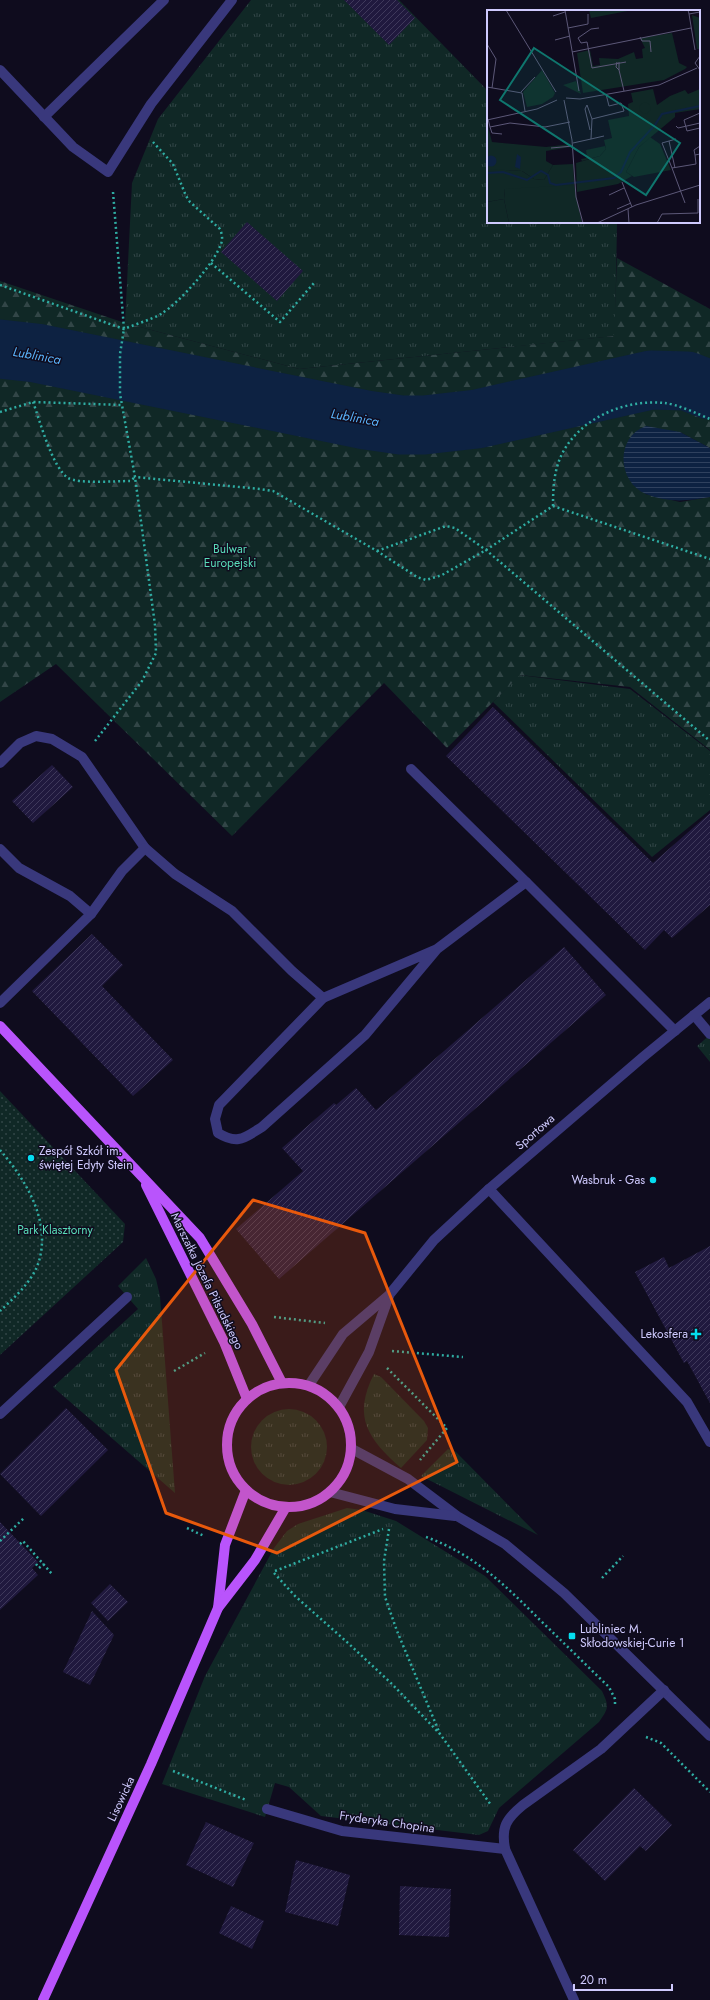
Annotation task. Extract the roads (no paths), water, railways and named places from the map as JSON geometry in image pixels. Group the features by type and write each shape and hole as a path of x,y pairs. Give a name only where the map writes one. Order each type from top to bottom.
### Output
{"main road":[{"name":"Marszałka Józefa Piłsudskiego","path":"0,1026 200,1238 252,1324 282,1382"},
{"name":"Marszałka Józefa Piłsudskiego","path":"142,1176 224,1342 247,1399"},
{"path":"282,1382 309,1386 325,1394 339,1406 349,1427 352,1449 345,1473 330,1492 310,1504 286,1507 265,1502 246,1490 232,1470 226,1444 232,1420 247,1399 264,1388 282,1382"},
{"name":"Lisowicka","path":"218,1608 225,1545 246,1490"},
{"name":"Lisowicka","path":"43,2000 151,1764 218,1608 255,1560 286,1507"}],"street":[{"path":"44,117 164,0"},
{"path":"0,70 77,151 108,172 151,104 232,0"},
{"path":"0,762 20,743 36,736 52,739 82,757 145,848 175,874 232,911 292,971 323,998"},
{"path":"411,769 675,1031"},
{"path":"0,1003 91,914 122,871 145,848"},
{"path":"0,850 19,868 70,896 91,914"},
{"path":"437,949 323,998 219,1105 215,1119 218,1133 230,1140 244,1138 262,1127 364,1035 437,949 526,882"},
{"name":"Sportowa","path":"309,1386 343,1334 389,1295 434,1240 488,1189 710,1002"},
{"path":"694,1015 710,1034"},
{"path":"488,1189 687,1402 710,1442"},
{"name":"Sportowa","path":"339,1406 369,1352 389,1295"},
{"path":"0,1414 127,1297"},
{"path":"352,1449 408,1480 457,1516 506,1544 564,1592 710,1736"},
{"path":"330,1492 395,1508 457,1516"},
{"path":"574,2000 506,1849 503,1837 505,1825 512,1814 523,1805 601,1749 664,1690"},
{"name":"Fryderyka Chopina","path":"267,1809 342,1831 506,1849"}],"water":[{"path":"646,426 680,432 710,448 710,497 670,500 654,497 636,488 629,480 625,470 625,449 629,440 636,432"}],"waterway":[{"name":"Lublinica","path":"0,349 36,353 366,420 401,425 424,425 477,419 651,380 687,381 710,390"}],"place":[{"name":"Zespół Szkół im. świętej Edyty Stein","path":"31,1158"},
{"name":"Wasbruk - Gas","path":"653,1180"},
{"name":"Lekosfera","path":"696,1334"},
{"name":"Lubliniec M. Skłodowskiej-Curie 1","path":"572,1636"}],"park label":[{"name":"Bulwar Europejski","path":"230,556"},
{"name":"Park Klasztorny","path":"55,1230"}]}
